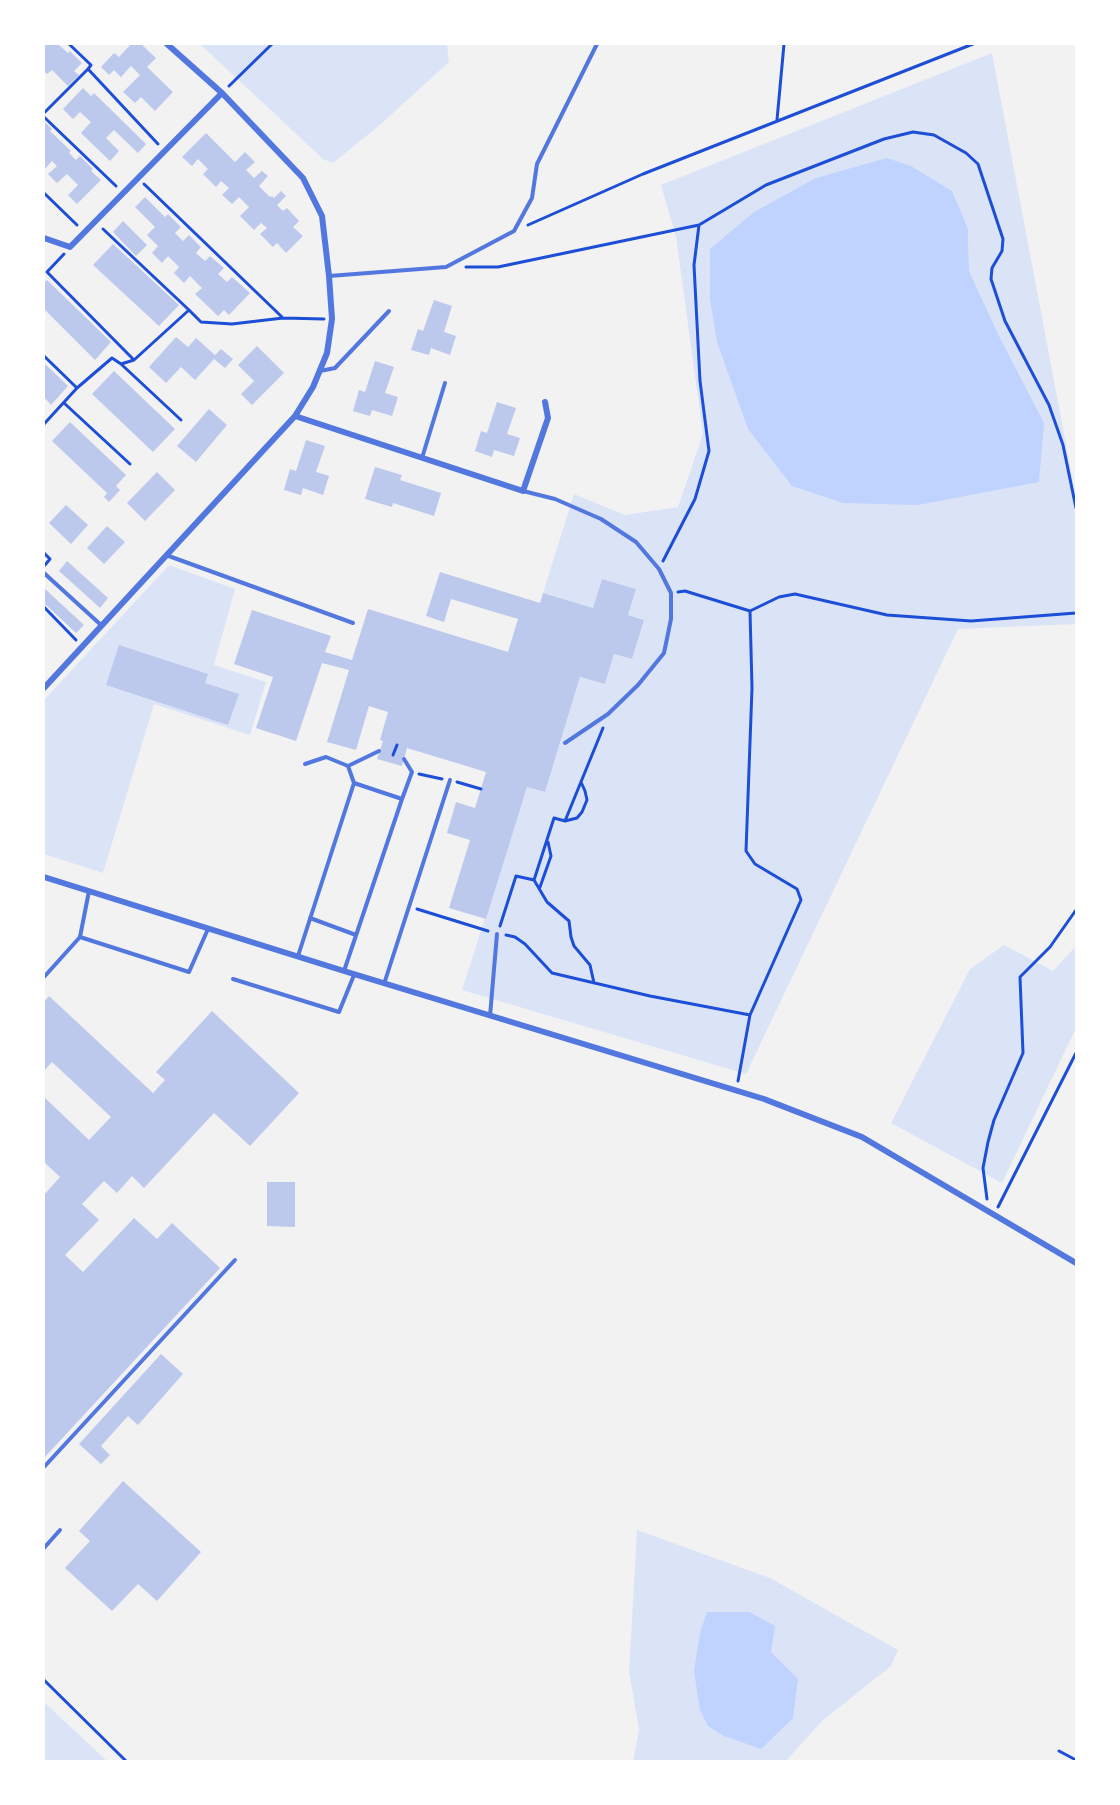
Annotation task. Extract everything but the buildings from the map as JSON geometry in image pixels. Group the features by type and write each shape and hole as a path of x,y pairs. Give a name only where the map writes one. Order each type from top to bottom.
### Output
{"street":[{"path":"44,688 295,416 313,387 327,353 332,320 322,216 303,178 222,93 167,44"},
{"path":"44,238 70,247 222,93"},
{"path":"295,416 523,491 548,418 545,402"},
{"path":"44,877 344,972 764,1099 862,1137 1077,1263"}],"lane":[{"path":"329,276 446,267 514,231 532,198 537,164 597,44"},
{"path":"320,372 334,368 388,311"},
{"path":"422,458 445,382"},
{"path":"523,491 555,499 601,519 636,542 659,569 671,593 671,619 664,652 638,686 609,714 565,743"},
{"path":"166,555 353,623"},
{"path":"44,573 101,625"},
{"path":"305,764 326,757 348,766 379,751"},
{"path":"344,972 412,771 404,759"},
{"path":"297,956 354,783 348,766"},
{"path":"384,984 450,780"},
{"path":"354,783 402,799"},
{"path":"44,977 80,937 89,891"},
{"path":"310,918 356,935"},
{"path":"80,937 189,972 208,928"},
{"path":"490,1016 497,934"},
{"path":"233,979 339,1012 354,975"},
{"path":"44,1467 235,1260"},
{"path":"44,1548 60,1530"}],"path":[{"path":"69,44 92,65 44,115 124,194"},
{"path":"222,93 272,44"},
{"path":"777,120 784,44"},
{"path":"514,231 643,174 974,44"},
{"path":"88,69 165,152"},
{"path":"446,267 498,267 699,225 766,185 884,139 913,132 934,135 966,153 978,164 1003,239 1002,250 992,268 991,279 1005,321 1049,405 1063,445 1077,508"},
{"path":"138,179 283,318"},
{"path":"44,193 86,233"},
{"path":"95,222 201,322 232,324 283,318 332,320"},
{"path":"659,569 695,499 709,451 700,381 695,288 694,265 699,225"},
{"path":"70,247 47,272 134,360"},
{"path":"122,364 134,360 189,310"},
{"path":"44,356 77,388"},
{"path":"44,424 77,388 112,358 122,364 181,420"},
{"path":"64,403 130,464"},
{"path":"44,553 50,560 44,567"},
{"path":"671,593 685,591 750,610 779,597 795,594 886,615 971,621 1077,613"},
{"path":"44,607 82,646"},
{"path":"736,1090 750,1015 801,900 797,889 755,864 746,851 752,688 750,610"},
{"path":"565,821 609,714"},
{"path":"393,755 397,745"},
{"path":"534,880 554,818 565,821 577,818 582,812 587,800 581,782"},
{"path":"540,888 551,856 547,840"},
{"path":"497,934 516,876 534,880 547,903 569,921 574,946 590,965 594,983"},
{"path":"408,907 515,938 525,944 552,973 750,1015"},
{"path":"988,1210 987,1185 983,1168 988,1142 994,1120 1023,1053 1020,977 1050,946 1077,910"},
{"path":"995,1214 1077,1053"},
{"path":"44,1680 127,1761"},
{"path":"1059,1751 1077,1760"}],"shaded area":[{"path":"200,44 447,44 449,62 381,124 333,163 323,159"},
{"path":"992,53 1076,497 1076,624 958,629 746,1074 462,990 527,787 545,792 580,677 605,684 614,654 632,659 644,620 628,615 636,589 602,579 593,608 543,593 574,494 625,515 678,507 703,434 676,237 661,185","holes":["887,158 968,229 969,271 1001,340"]},
{"path":"169,565 235,589 214,665 266,682 250,735 154,704 103,873 44,854 44,700"},
{"path":"1004,945 1053,971 1076,946 1076,1028 1002,1183 891,1123 970,969"},
{"path":"637,1530 770,1578 898,1650 891,1666 822,1721 786,1761 633,1762 639,1729 629,1672"},
{"path":"44,1702 107,1761 44,1761"}],"water":[{"path":"887,158 911,166 952,191 968,229 969,271 1001,340 1044,423 1039,482 918,505 843,503 792,486 748,429 717,342 710,299 710,249 754,212 816,178"},
{"path":"707,1612 749,1612 775,1626 771,1652 798,1679 793,1718 761,1749 724,1736 708,1726 700,1710 694,1671 700,1633"}]}
